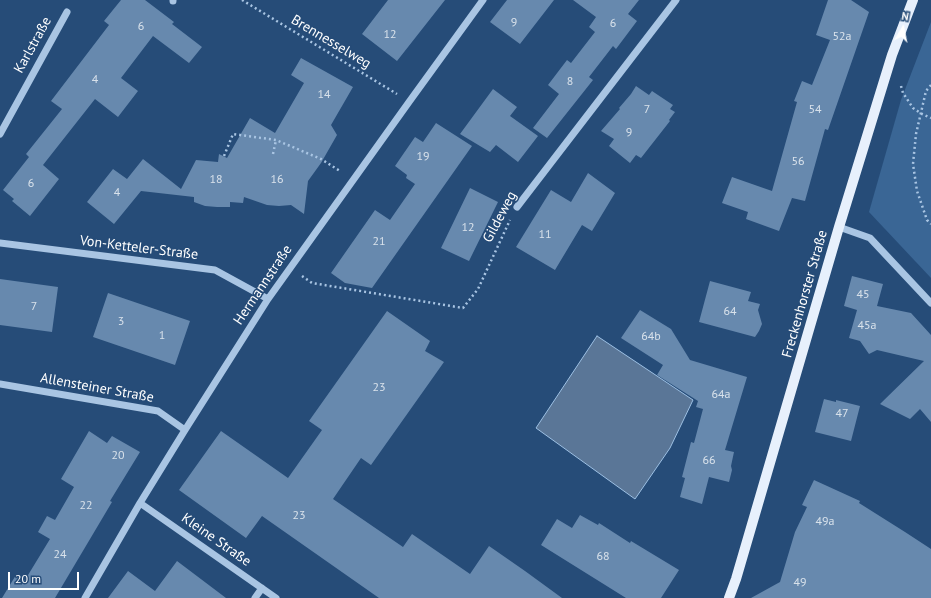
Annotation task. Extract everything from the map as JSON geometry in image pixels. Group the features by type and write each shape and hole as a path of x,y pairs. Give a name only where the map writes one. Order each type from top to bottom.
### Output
{"main road":[{"name":"Freckenhorster Straße","path":"729,598 747,543 839,227 892,55 913,0"}],"street":[{"name":"Hermannstraße","path":"85,598 140,503 268,299 483,0"},
{"name":"Gildeweg","path":"517,207 676,0"},
{"name":"Karlstraße","path":"0,134 67,12"},
{"path":"839,227 870,238 931,303"},
{"name":"Von-Ketteler-Straße","path":"0,243 216,270 268,299"},
{"name":"Allensteiner Straße","path":"0,384 158,411 185,430"},
{"name":"Kleine Straße","path":"140,503 276,598"},
{"path":"255,598 262,588"}],"path":[{"name":"Brennesselweg","path":"242,0 409,102"},
{"path":"900,82 903,93 913,108 931,118"},
{"path":"931,84 926,91 922,114 916,134 913,164 917,191 927,220 931,224"},
{"path":"224,156 232,134 276,140 321,158 353,180"},
{"path":"273,154 276,140"},
{"name":"Gildeweg","path":"291,268 312,283 463,308 478,289 517,207"}],"shaded area":[{"path":"931,22 931,278 869,212 901,100"},
{"path":"597,336 693,400 670,448 635,499 536,428"}],"building":[{"path":"121,0 145,0 174,22 172,24 202,47 189,63 153,36 121,78 138,91 118,117 95,99 43,165 59,179 30,216 12,201 14,199 3,190 29,157 26,154 62,109 51,101 109,25 104,21"},
{"path":"388,0 445,0 397,61 362,34"},
{"path":"507,0 554,0 520,44 490,22"},
{"path":"573,0 639,0 628,14 637,21 616,49 613,46 589,77 593,80 547,138 533,128 559,94 548,85 567,60 571,63 595,32 589,27 596,17"},
{"path":"828,0 851,0 869,12 828,130 825,129 805,201 792,198 779,231 746,219 748,212 722,203 732,177 772,191 797,102 794,101 802,81 812,85 830,40 816,35"},
{"path":"301,58 353,87 331,125 337,135 321,163 308,181 304,214 291,205 267,205 244,197 243,203 230,202 230,207 217,207 205,206 194,202 194,197 141,191 114,224 87,202 113,169 127,179 143,159 181,189 196,160 218,162 219,154 227,158 250,118 275,133 304,83 291,75"},
{"path":"636,86 649,95 652,91 673,105 670,109 675,112 669,120 670,121 641,158 636,155 630,163 609,146 614,139 601,131 620,109 619,108"},
{"path":"493,89 517,107 510,116 538,136 518,162 496,145 490,152 460,134"},
{"path":"436,123 472,146 372,288 345,283 331,273 375,210 390,220 415,184 406,178 407,175 395,166 415,137 423,142"},
{"path":"588,173 615,193 592,231 582,225 555,270 516,247 551,190 571,202"},
{"path":"470,188 498,202 469,261 441,248"},
{"path":"852,276 883,284 877,306 911,313 931,335 931,422 920,409 910,419 880,404 924,361 877,350 869,354 860,341 849,338 857,310 844,306"},
{"path":"0,279 58,287 52,332 0,325"},
{"path":"710,281 751,292 748,301 760,304 758,310 762,324 755,337 699,322"},
{"path":"108,293 190,321 175,365 93,337"},
{"path":"640,310 671,329 690,360 747,377 725,450 734,452 729,482 709,477 702,504 680,497 685,478 682,477 691,442 694,443 703,409 696,407 698,401 657,375 663,365 621,338"},
{"path":"387,311 430,341 425,351 444,362 371,465 361,458 333,499 403,547 412,534 470,574 489,546 562,598 379,598 262,516 246,538 179,490 221,431 288,478 322,430 309,421"},
{"path":"824,399 836,402 836,400 860,406 851,441 815,432"},
{"path":"89,431 107,443 112,436 140,452 110,501 112,502 55,598 2,598 16,575 25,580 50,539 38,532 47,516 55,520 74,487 61,479"},
{"path":"814,480 860,501 859,503 931,549 931,598 751,598 780,582 795,532 807,507 802,505"},
{"path":"580,515 598,525 599,523 630,543 631,541 679,570 661,598 626,598 541,545 557,519 572,528"},
{"path":"177,561 226,598 108,598 128,571 155,591"}]}
